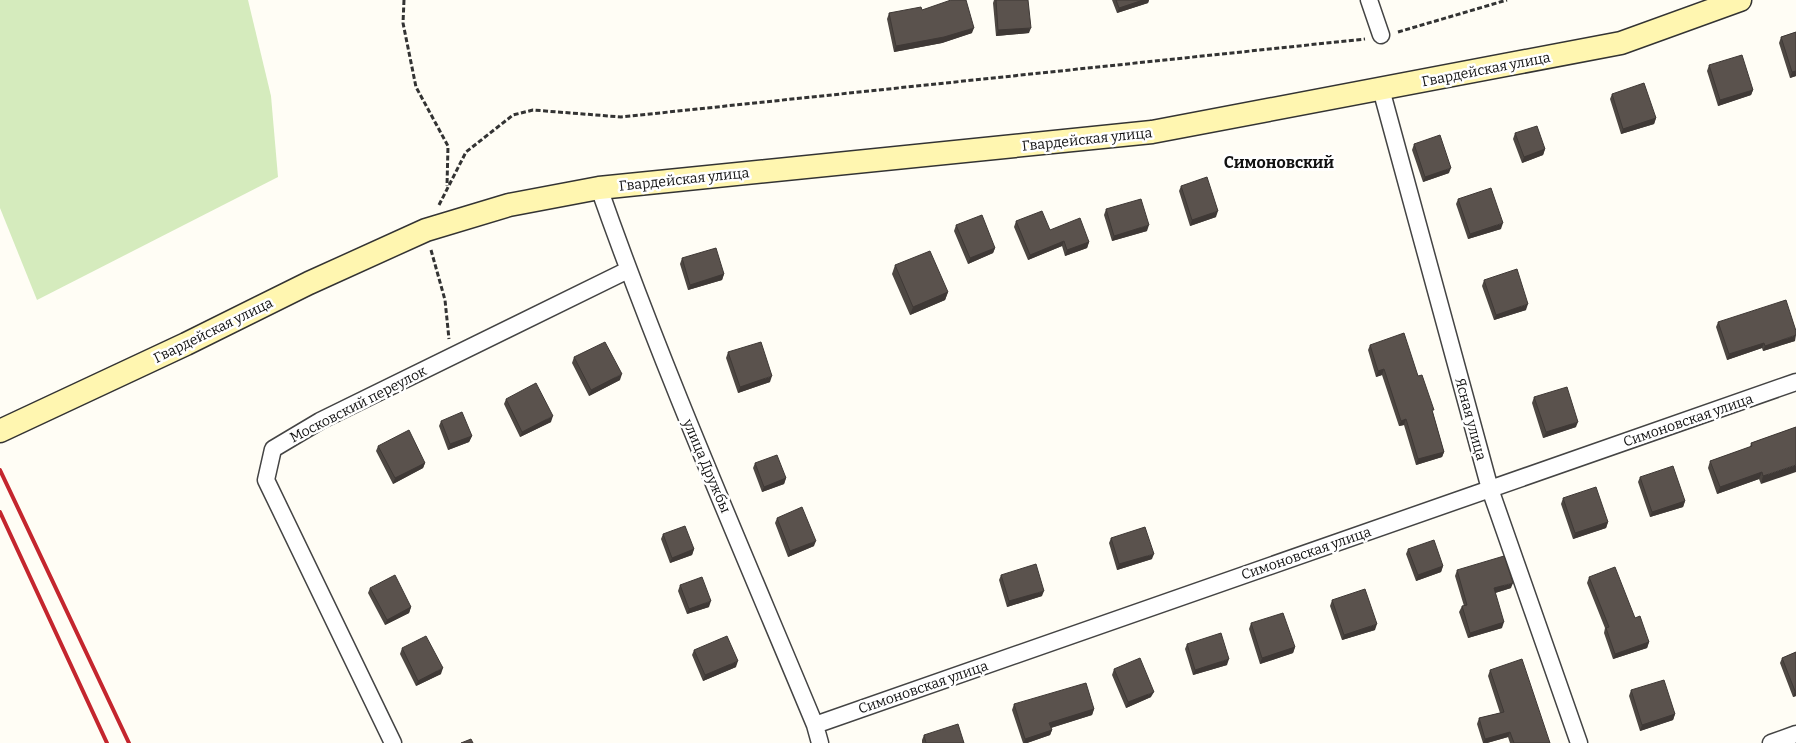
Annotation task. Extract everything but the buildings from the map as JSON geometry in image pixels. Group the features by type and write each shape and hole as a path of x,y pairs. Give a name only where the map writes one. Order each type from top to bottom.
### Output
{"street":[{"path":"1369,0 1381,35"},
{"name":"Гвардейская улица","path":"0,432 426,230 509,205 599,188 1152,132 1621,44 1736,1"},
{"name":"Ясная улица","path":"1381,89 1490,489 1579,743"},
{"name":"улица Дружбы","path":"599,188 628,270 696,440 815,725 820,743"},
{"name":"Московский переулок","path":"393,743 266,480 272,449 320,421 628,270"},
{"name":"Симоновская улица","path":"815,725 1796,382"},
{"path":"1771,743 1796,734"}],"path":[{"path":"404,0 403,23 416,88 448,146 447,189"},
{"path":"450,357 445,300 426,230 466,152 513,115 533,110 620,117 1355,41 1508,0"}],"green space":[{"path":"0,0 248,0 271,96 278,177 37,300 0,208"}],"railway":[{"path":"0,470 129,743"},
{"path":"0,512 107,743"}],"district":[{"name":"Симоновский","path":"1279,162"}]}
